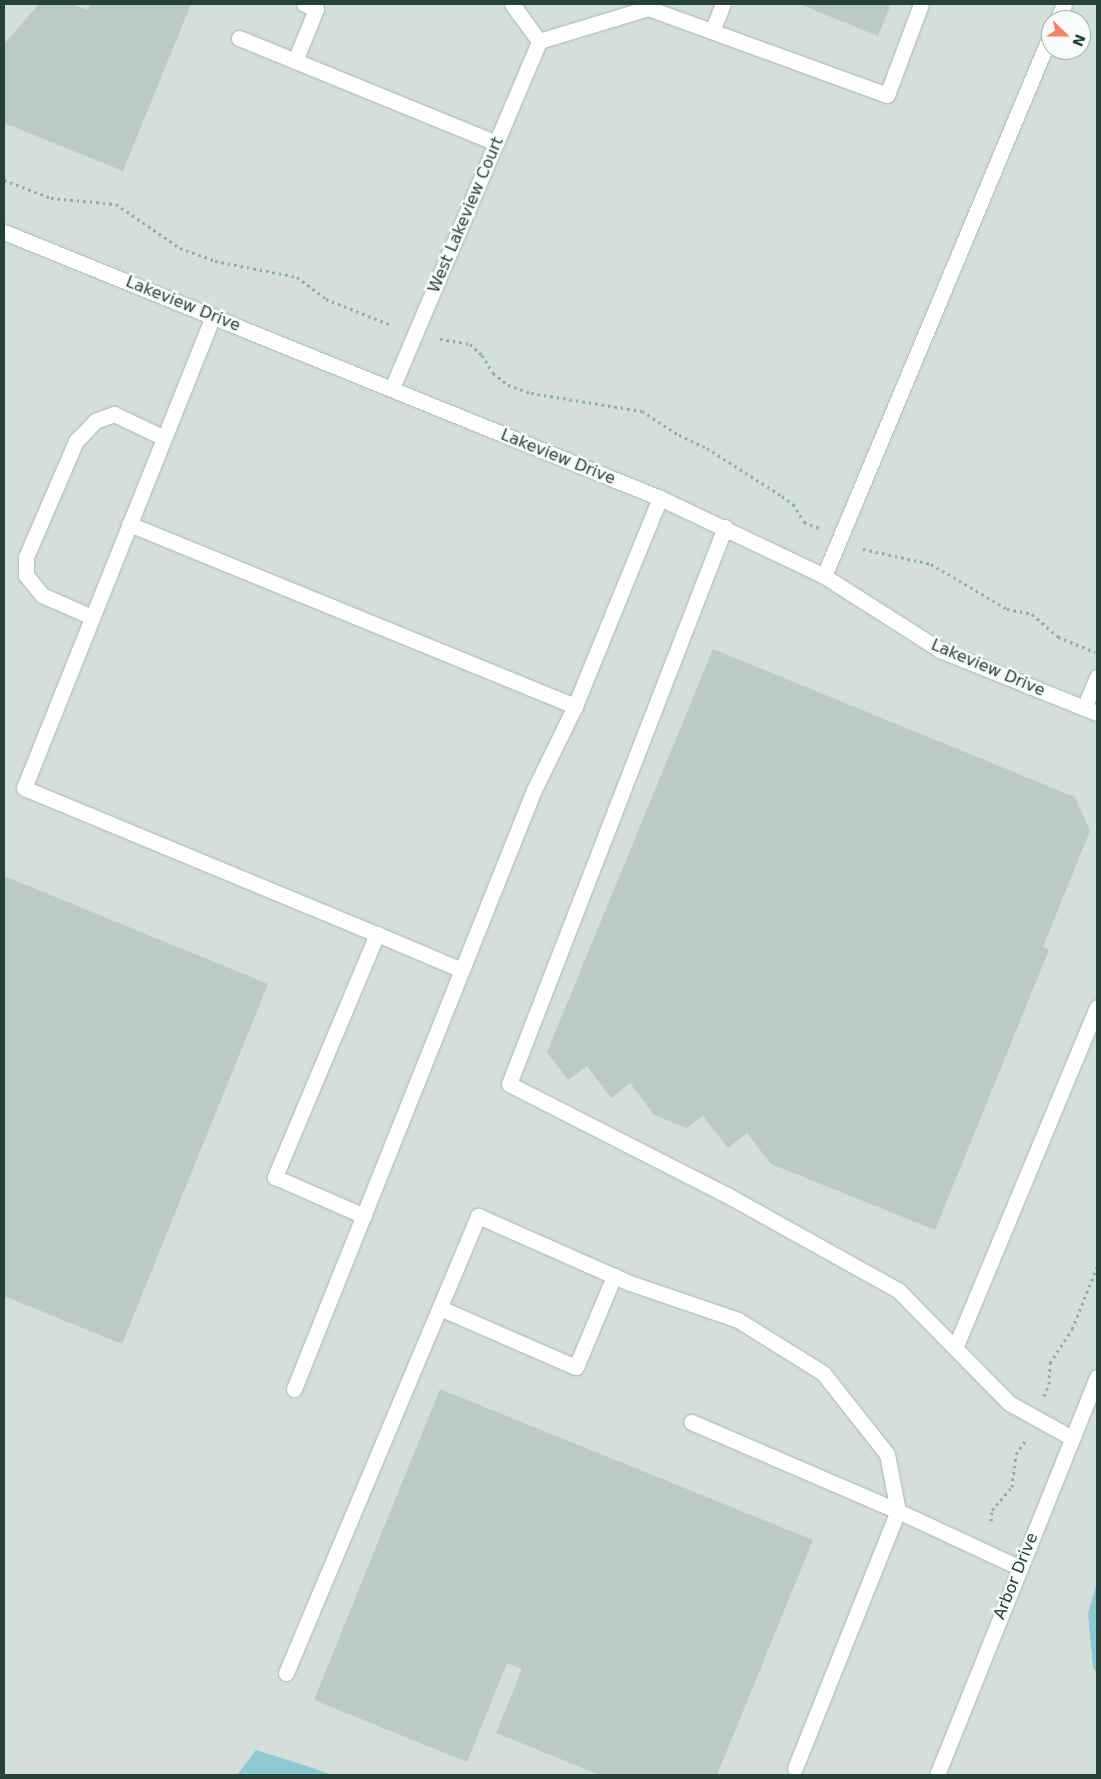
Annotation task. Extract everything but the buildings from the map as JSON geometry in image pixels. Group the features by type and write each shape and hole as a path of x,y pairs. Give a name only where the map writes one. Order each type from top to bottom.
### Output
{"street":[{"path":"295,61 316,9 304,4"},
{"path":"512,4 539,42 648,8 887,95 921,4"},
{"path":"712,31 723,4"},
{"path":"238,38 496,143"},
{"name":"West Lakeview Court","path":"392,388 539,42"},
{"path":"824,576 1041,58"},
{"name":"Lakeview Drive","path":"4,232 660,498 725,527 824,576 940,650 1091,710"},
{"path":"213,316 24,788 462,970"},
{"path":"92,617 42,595 26,575 26,557 76,441 95,421 114,414 164,438"},
{"path":"294,1389 534,790 575,706 660,498"},
{"path":"129,524 575,706"},
{"path":"725,527 509,1084 727,1195 898,1290 1008,1403 1072,1438"},
{"path":"1091,710 1097,677"},
{"path":"364,1216 275,1177 377,934"},
{"path":"954,1348 1097,1007"},
{"path":"286,1673 478,1216 614,1276 738,1320 823,1373 887,1454 898,1511 795,1768"},
{"path":"440,1308 576,1367 614,1276"},
{"name":"Arbor Drive","path":"937,1775 1097,1377"},
{"path":"691,1422 898,1511 1020,1568"}],"path":[{"path":"4,180 51,198 116,204 180,248 215,261 297,277 326,299 374,320 457,344 470,344 482,355 493,373 508,385 531,393 642,411 731,463 759,484 793,504 804,522 822,530"},
{"path":"858,547 931,564 1007,609 1032,614 1058,637 1097,652"}],"shaded area":[{"path":"4,4 1097,4 1097,1775 4,1775"}],"water":[{"path":"1097,1583 1097,1673 1093,1667 1088,1613"},
{"path":"256,1750 313,1768 331,1775 237,1775"}]}
